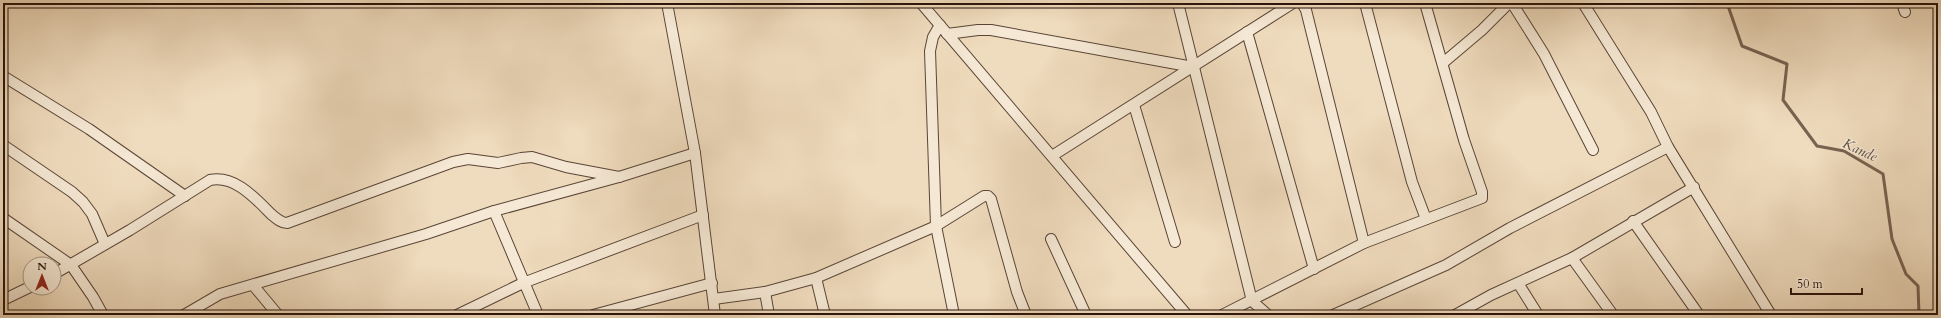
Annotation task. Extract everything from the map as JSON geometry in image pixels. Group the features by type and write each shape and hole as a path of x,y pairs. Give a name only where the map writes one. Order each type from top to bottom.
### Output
{"street":[{"path":"667,3 695,153 715,315"},
{"path":"921,3 1187,315"},
{"path":"1178,3 1252,301 1268,315"},
{"path":"1052,156 1293,3"},
{"path":"1302,3 1306,10 1364,243"},
{"path":"1365,3 1412,182 1426,220"},
{"path":"1222,315 1364,243 1480,200 1482,196 1464,140 1425,3"},
{"path":"1443,63 1511,3 1544,54 1593,150"},
{"path":"1583,3 1651,112 1668,146 1772,315"},
{"path":"940,25 930,50 936,226 954,315"},
{"path":"947,34 991,30 1193,67"},
{"path":"1247,32 1314,269"},
{"path":"3,76 89,129 185,196"},
{"path":"1134,104 1175,242"},
{"path":"3,145 72,192 83,202 92,214 105,244"},
{"path":"1333,315 1446,265 1510,228 1668,146"},
{"path":"184,315 220,294 695,153"},
{"path":"62,269 210,180 221,178 247,191 276,218 283,223 287,223 453,162 468,159 498,163 532,157 566,167 619,176"},
{"path":"1454,315 1491,295 1572,258 1633,221 1694,187"},
{"path":"714,300 765,292 816,278 936,226 984,196 991,199 1017,292 1026,315"},
{"path":"494,212 523,283 538,315"},
{"path":"457,315 523,283 703,215"},
{"path":"3,218 71,264 93,297 102,315"},
{"path":"1633,221 1698,315"},
{"path":"1051,239 1086,315"},
{"path":"1572,258 1613,315"},
{"path":"816,278 826,315"},
{"path":"592,315 712,283"},
{"path":"1518,283 1538,315"},
{"path":"253,285 278,315"},
{"path":"4,299 22,291"},
{"path":"765,292 769,315"}],"waterway":[{"name":"Kande","path":"1727,3 1742,46 1787,64 1783,100 1817,146 1844,151 1883,174 1892,239 1906,274 1918,286 1919,315"}]}
